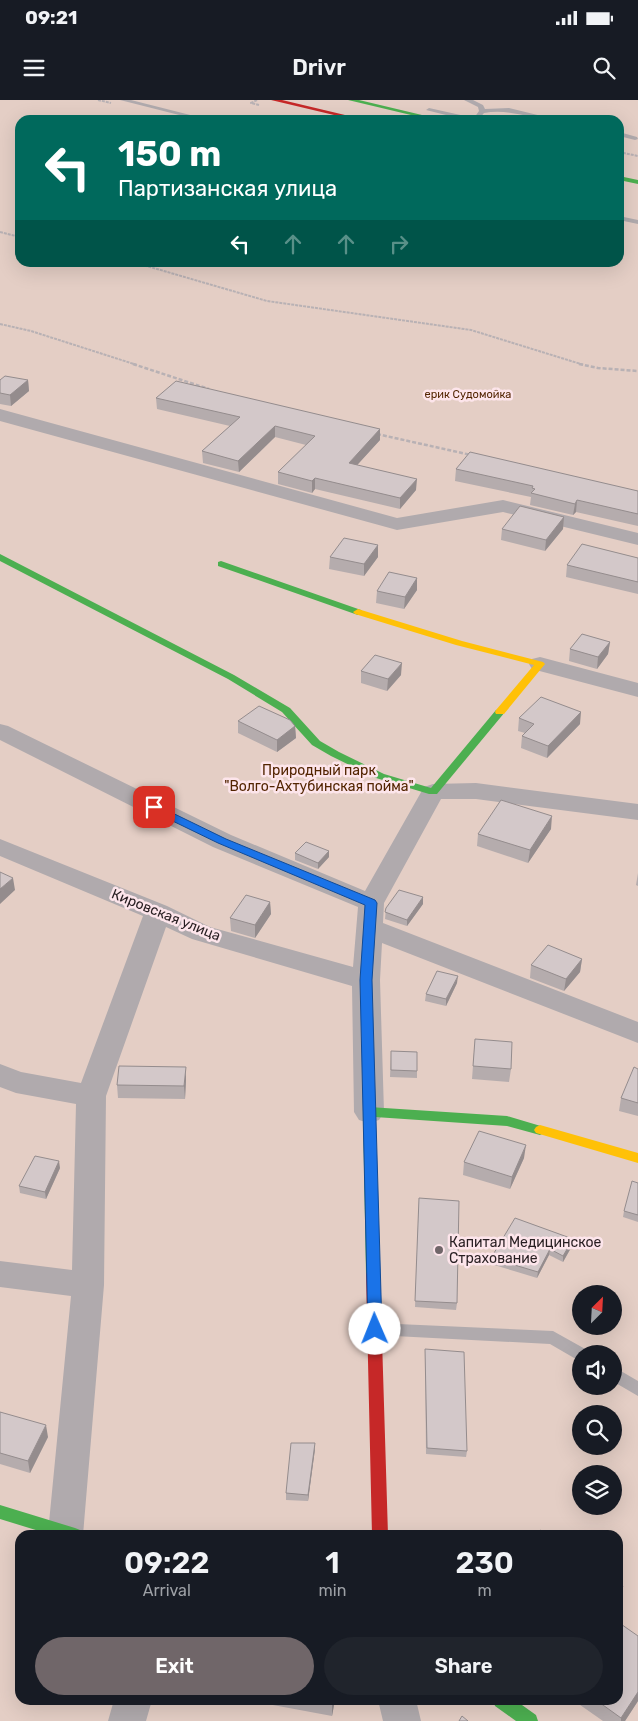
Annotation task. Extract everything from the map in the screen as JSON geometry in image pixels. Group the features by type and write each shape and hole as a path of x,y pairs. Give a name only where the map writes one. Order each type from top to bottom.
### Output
{"street":[{"path":"274,100 341,115"},
{"path":"351,100 418,115"},
{"path":"624,179 638,182"},
{"path":"0,415 397,524 503,506 638,539"},
{"path":"0,557 231,677 286,710 316,743 380,776 433,792 476,791 638,812"},
{"path":"221,564 344,609 476,650 540,664 638,690"},
{"path":"380,1530 366,980 370,916 433,792 540,664"},
{"path":"0,731 370,916 638,1034"},
{"name":"Кировская улица","path":"0,847 158,912 201,933 366,980"},
{"path":"70,1530 88,1285 91,1096 158,912"},
{"path":"0,1075 16,1082 91,1096"},
{"path":"369,1112 507,1121 638,1158"},
{"path":"0,1274 88,1285"},
{"path":"0,1512 57,1530"},
{"path":"128,1721 132,1705"},
{"path":"398,1705 402,1721"},
{"path":"509,1705 530,1721"}],"lane":[{"path":"124,100 186,115"},
{"path":"467,100 481,106 482,111"},
{"path":"479,115 482,111 491,109 529,115"},
{"path":"429,110 452,115"},
{"path":"624,135 635,138"},
{"path":"624,219 638,222"},
{"path":"375,1329 553,1338 572,1350"},
{"path":"622,1379 638,1389"}],"path":[{"path":"624,153 638,156"},
{"path":"0,232 15,236"},
{"path":"150,267 267,301 471,330 582,365 638,371"},
{"path":"0,324 31,331 216,392"},
{"path":"368,432 474,456"}],"green space":[{"name":"Природный парк \"Волго-Ахтубинская пойма\"","path":"0,100 638,100 638,1721 0,1721"}],"building":[{"path":"5,376 28,380 10,395 0,393 0,380"},
{"path":"176,381 380,429 349,463 417,479 400,498 315,478 312,481 278,472 315,436 275,426 238,461 202,451 240,417 156,398"},
{"path":"470,452 638,491 638,514 577,500 575,504 531,493 535,489 532,488 533,486 456,469"},
{"path":"520,506 564,517 546,540 502,529"},
{"path":"344,538 378,545 364,564 330,557"},
{"path":"582,544 638,558 638,582 567,565"},
{"path":"389,572 417,578 405,597 377,591"},
{"path":"582,634 610,642 598,657 570,649"},
{"path":"375,655 402,663 388,679 361,671"},
{"path":"541,697 581,712 548,746 522,736 534,724 519,718"},
{"path":"259,706 290,720 295,726 277,740 238,721"},
{"path":"501,800 552,816 530,850 478,834"},
{"path":"306,842 329,851 318,863 295,853"},
{"path":"0,872 13,878 0,889"},
{"path":"399,890 423,897 407,920 385,912"},
{"path":"246,895 270,902 255,925 230,918"},
{"path":"548,945 582,959 566,979 531,965"},
{"path":"437,971 458,976 446,999 426,994"},
{"path":"475,1039 512,1042 511,1069 473,1066"},
{"path":"391,1051 417,1052 417,1071 391,1070"},
{"path":"119,1066 186,1067 184,1086 117,1085"},
{"path":"634,1067 638,1069 638,1103 621,1098"},
{"path":"479,1131 526,1145 512,1177 464,1162"},
{"path":"35,1156 59,1161 45,1192 19,1186"},
{"path":"632,1181 638,1183 638,1215 624,1211"},
{"path":"419,1198 459,1201 457,1303 415,1301"},
{"path":"515,1218 573,1239 563,1256 550,1249 538,1272 491,1258"},
{"path":"425,1349 464,1352 467,1451 427,1448"},
{"path":"0,1412 46,1425 28,1461 0,1453"},
{"path":"291,1443 315,1443 308,1495 286,1493"},
{"path":"623,1626 638,1636 638,1692 621,1718 603,1705 623,1705"},
{"path":"462,1716 468,1721 459,1721"}],"traffic: fast":[{"path":"351,100 418,115"},
{"path":"624,179 638,182"},
{"path":"0,557 231,677 286,710 316,743 380,776 433,792 500,712"},
{"path":"221,564 358,612"},
{"path":"373,1274 369,1112 507,1121 540,1130"},
{"path":"0,1512 59,1530"},
{"path":"508,1705 530,1721"}],"traffic: slow":[{"path":"358,612 459,643 540,664 500,712"},
{"path":"540,1130 638,1158"}],"traffic: jam":[{"path":"274,100 341,115"},
{"path":"373,1274 380,1530"}],"place":[{"name":"Капитал Медицинское Страхование","path":"439,1250"}],"route":[{"path":"154,807 222,841 371,903 366,980 375,1329"}],"park label":[{"name":"ерик Судомойка","path":"468,394"}]}
